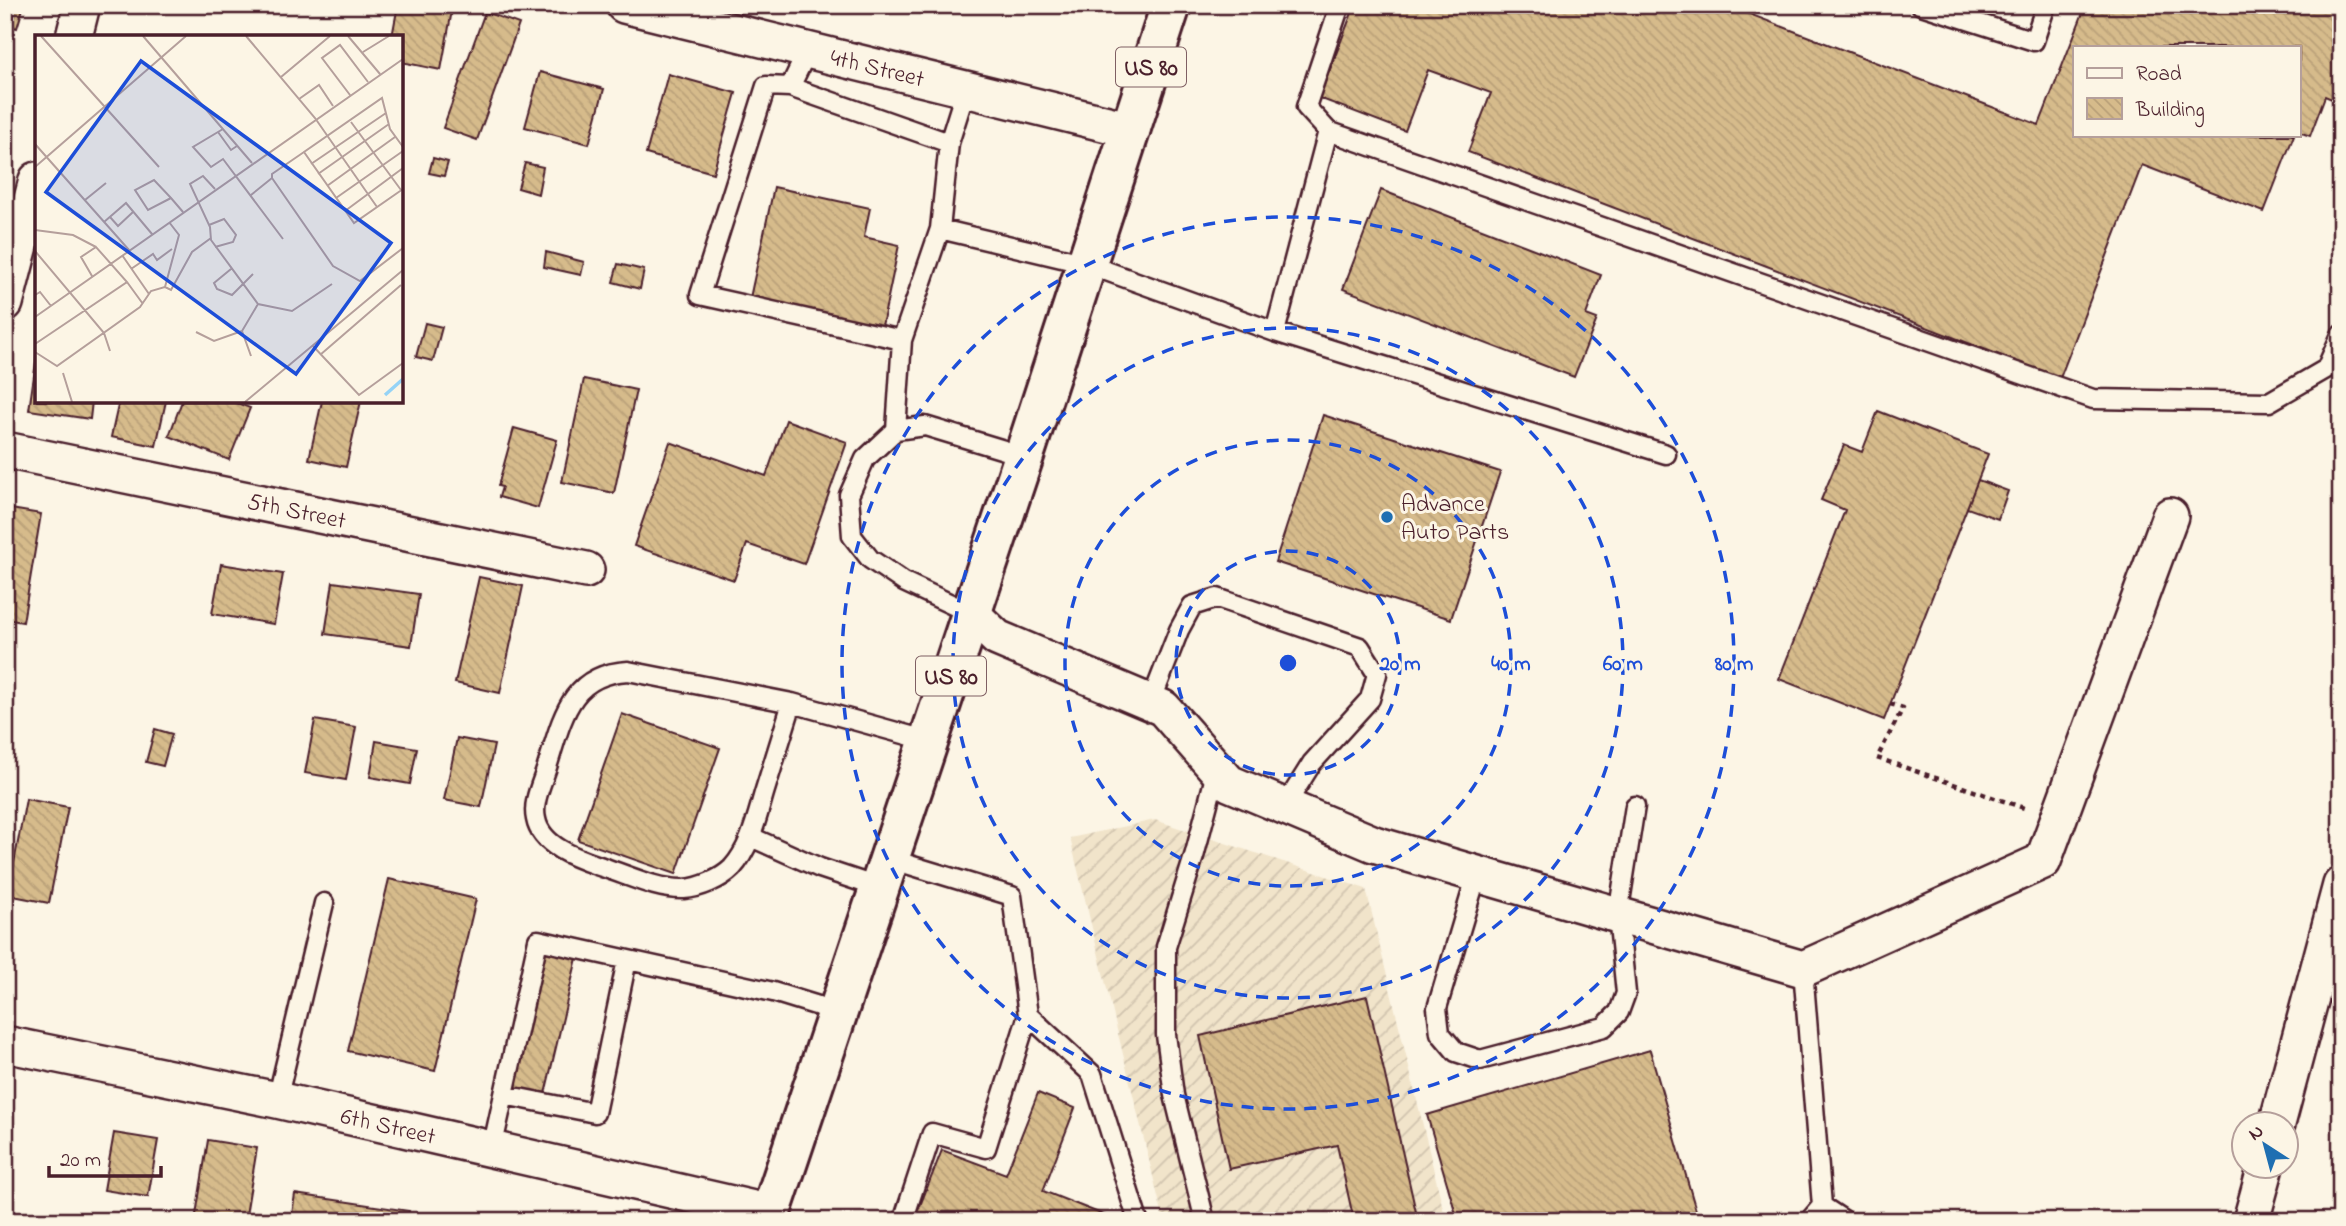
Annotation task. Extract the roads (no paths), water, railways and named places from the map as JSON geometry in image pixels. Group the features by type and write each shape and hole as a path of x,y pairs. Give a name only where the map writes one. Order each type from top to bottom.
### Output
{"main road":[{"name":"US 80","path":"770,1217 972,614 1171,5"}],"street":[{"path":"74,35 82,5"},
{"name":"4th Street","path":"624,5 1132,130"},
{"path":"5,303 35,188"},
{"name":"5th Street","path":"5,450 586,570"},
{"path":"972,614 997,638 1163,708 1228,783 1374,844 1803,969 2042,861 2170,516"},
{"path":"2282,1110 2328,985 2341,885"},
{"name":"6th Street","path":"5,1044 277,1100 770,1217"},
{"path":"2251,1221 2262,1180"}],"lane":[{"path":"1340,5 1306,107 1328,131 2093,399 2269,402 2326,369 2341,335"},
{"path":"1921,5 2034,41 2046,5"},
{"path":"790,87 808,50"},
{"path":"902,340 700,295 766,86 790,87 949,143"},
{"path":"896,430 902,340 940,229 949,143 966,89"},
{"path":"1275,332 1328,131"},
{"path":"940,229 1087,264 1275,332 1665,454"},
{"path":"972,614 904,582 870,559 852,536 849,495 865,459 896,430 925,426 1024,456"},
{"path":"1151,702 1179,630 1192,606 1217,598 1360,647 1377,674 1370,699 1312,763 1285,806"},
{"path":"792,703 751,838 732,868 711,882 686,889 666,888 584,861 560,850 545,836 536,820 536,800 564,714 583,687 609,672 628,671 792,703 929,741"},
{"path":"1205,1221 1174,1095 1166,1035 1166,947 1217,769"},
{"path":"1477,874 1437,1008 1440,1033 1456,1052 1480,1060 1605,1027 1619,1012 1626,993 1618,915 1635,806"},
{"path":"751,838 820,868 885,873 1012,897 1028,1015 986,1148 932,1133 903,1221"},
{"path":"277,1100 324,903"},
{"path":"492,1149 538,940 774,992 838,1012"},
{"path":"504,1095 595,1113 628,960"},
{"path":"1803,969 1822,1206 1809,1221"},
{"path":"1028,1015 1092,1074 1138,1221"},
{"path":"1822,1206 1845,1221"}],"place":[{"name":"Advance Auto Parts","path":"1387,517"}]}
